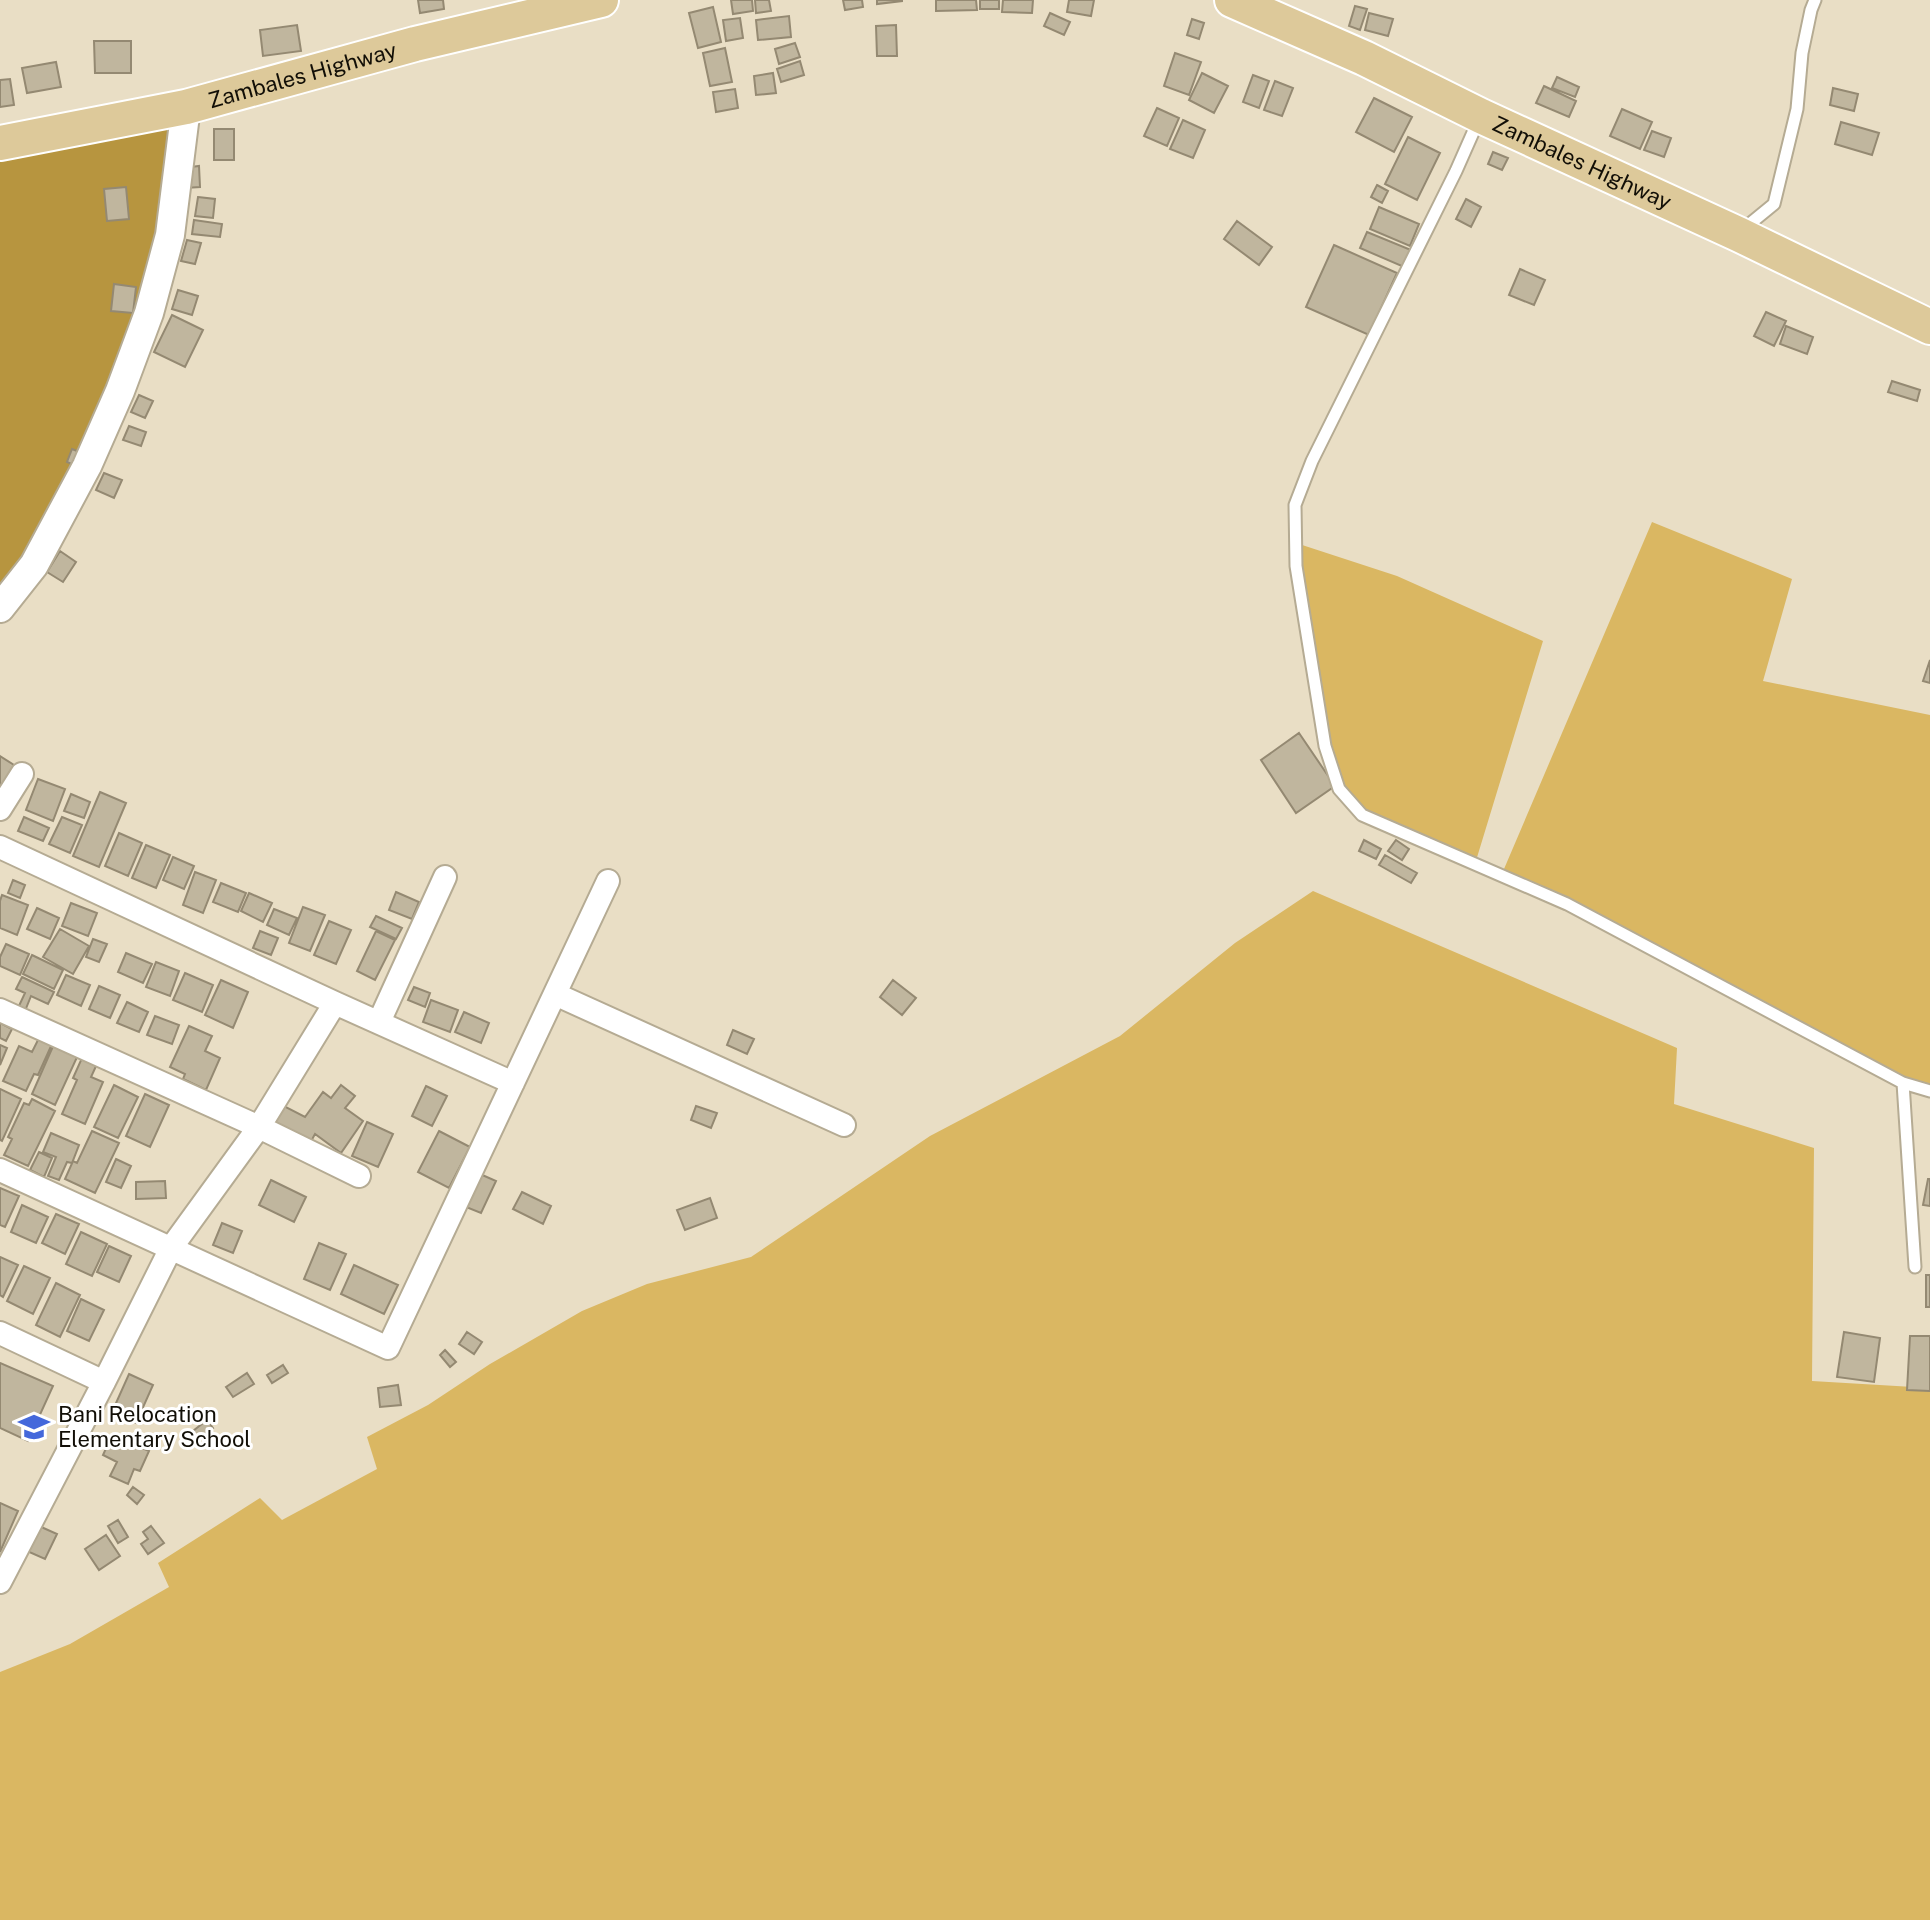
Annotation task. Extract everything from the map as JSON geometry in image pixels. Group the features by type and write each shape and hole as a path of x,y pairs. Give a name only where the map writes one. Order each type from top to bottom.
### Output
{"main road":[{"name":"Zambales Highway","path":"0,143 186,107 415,44 601,0"},
{"name":"Zambales Highway","path":"1232,0 1364,58 1930,327"}],"street":[{"path":"0,608 34,565 87,466 120,391 149,313 170,235 186,107"},
{"path":"0,809 22,774"},
{"path":"0,847 513,1083"},
{"path":"379,1022 445,877"},
{"path":"0,1170 388,1348 608,881"},
{"path":"555,994 844,1125"},
{"path":"0,1582 171,1248 259,1127 335,1003"},
{"path":"0,1010 259,1127 359,1176"},
{"path":"0,1333 104,1382"}],"lane":[{"path":"1738,234 1774,204 1797,109 1802,53 1815,0"},
{"path":"1481,116 1312,461 1295,505 1296,566 1325,746 1339,789 1362,815 1567,904 1903,1083 1930,1091"},
{"path":"1903,1083 1915,1267"}],"shaded area":[{"path":"186,107 149,313 0,608 0,143"},
{"path":"1652,522 1792,579 1763,681 1930,715 1930,1091 1501,876"},
{"path":"1296,543 1397,576 1543,641 1475,864 1362,815 1339,789 1325,746"},
{"path":"1313,891 1677,1048 1674,1104 1814,1148 1812,1381 1930,1388 1930,1920 0,1920 0,1672 70,1644 169,1587 158,1563 260,1498 282,1520 377,1469 367,1437 428,1405 490,1364 582,1311 647,1284 751,1257 930,1136 1120,1036 1235,943"}],"building":[{"path":"418,0 443,0 444,9 420,13"},
{"path":"731,0 752,0 753,11 733,14"},
{"path":"755,0 769,0 771,11 756,13"},
{"path":"843,0 862,0 863,7 845,10"},
{"path":"877,0 902,0 902,1 877,4"},
{"path":"936,0 976,0 977,10 936,11"},
{"path":"980,0 999,0 999,9 980,9"},
{"path":"1003,0 1033,0 1032,13 1002,12"},
{"path":"1069,0 1094,0 1091,16 1067,12"},
{"path":"1355,6 1367,9 1360,30 1349,26"},
{"path":"713,7 721,42 698,48 689,13"},
{"path":"1050,13 1070,22 1064,35 1044,26"},
{"path":"1369,13 1393,19 1388,36 1365,30"},
{"path":"789,16 791,37 758,40 756,20"},
{"path":"740,18 743,38 726,41 723,20"},
{"path":"1192,19 1204,23 1199,39 1187,35"},
{"path":"297,25 301,51 263,56 260,30"},
{"path":"896,25 897,56 877,56 876,26"},
{"path":"94,41 131,41 131,73 95,73"},
{"path":"795,43 800,57 779,64 775,49"},
{"path":"725,48 732,82 710,86 703,53"},
{"path":"1175,53 1201,62 1189,95 1164,86"},
{"path":"800,61 804,75 781,82 777,69"},
{"path":"56,62 61,87 27,93 22,68"},
{"path":"773,73 776,93 756,95 754,76"},
{"path":"1202,73 1228,86 1214,113 1189,100"},
{"path":"1253,75 1269,81 1259,108 1243,102"},
{"path":"1557,77 1579,87 1575,97 1552,88"},
{"path":"10,79 14,105 0,107 0,80"},
{"path":"1275,81 1293,88 1282,116 1264,110"},
{"path":"1544,86 1576,101 1569,117 1536,103"},
{"path":"1833,88 1858,94 1854,111 1830,105"},
{"path":"735,89 738,108 716,112 713,92"},
{"path":"1374,98 1412,117 1394,152 1356,132"},
{"path":"1157,108 1179,118 1167,146 1144,136"},
{"path":"1622,109 1652,122 1640,149 1610,136"},
{"path":"1183,120 1205,130 1193,158 1170,149"},
{"path":"1841,122 1879,133 1872,155 1835,144"},
{"path":"214,129 234,129 234,160 214,160"},
{"path":"1652,131 1671,138 1664,157 1644,150"},
{"path":"1408,137 1440,153 1417,200 1385,184"},
{"path":"1493,152 1508,158 1502,170 1488,164"},
{"path":"199,166 200,187 185,188 183,168"},
{"path":"1377,185 1388,191 1382,203 1371,197"},
{"path":"126,187 129,219 107,221 104,189"},
{"path":"198,197 215,199 213,218 195,216"},
{"path":"1466,199 1481,207 1471,227 1456,219"},
{"path":"1379,207 1419,224 1410,246 1370,229"},
{"path":"194,220 222,224 220,237 192,234"},
{"path":"1237,221 1272,247 1259,265 1224,239"},
{"path":"1367,232 1411,250 1404,267 1360,248"},
{"path":"187,240 201,243 195,264 181,261"},
{"path":"1334,245 1397,273 1369,335 1306,307"},
{"path":"1520,269 1545,280 1534,305 1509,295"},
{"path":"114,284 136,287 133,313 111,311"},
{"path":"178,290 198,296 192,315 172,309"},
{"path":"1766,312 1786,321 1774,346 1754,336"},
{"path":"172,315 203,330 185,367 154,352"},
{"path":"1786,326 1813,337 1807,354 1780,344"},
{"path":"1892,381 1920,390 1917,401 1888,392"},
{"path":"139,395 153,401 145,418 131,412"},
{"path":"129,426 146,432 141,446 123,440"},
{"path":"72,449 82,453 76,466 67,462"},
{"path":"104,473 122,480 114,498 96,490"},
{"path":"60,551 76,562 63,582 47,572"},
{"path":"1930,660 1930,683 1923,681"},
{"path":"1299,733 1335,786 1296,813 1261,760"},
{"path":"0,756 14,765 0,789"},
{"path":"38,779 65,789 53,821 26,810"},
{"path":"100,792 126,803 99,867 73,856"},
{"path":"71,794 90,802 84,818 64,811"},
{"path":"24,817 49,828 43,841 18,831"},
{"path":"62,817 82,825 70,853 49,844"},
{"path":"119,833 142,843 128,876 105,866"},
{"path":"1364,840 1381,849 1376,859 1359,851"},
{"path":"1396,840 1409,849 1402,860 1388,851"},
{"path":"146,845 170,855 156,888 132,878"},
{"path":"1385,855 1417,873 1411,883 1379,865"},
{"path":"173,857 194,866 184,889 163,880"},
{"path":"195,872 216,880 203,913 183,905"},
{"path":"13,880 25,885 20,898 8,893"},
{"path":"221,883 246,893 238,912 213,902"},
{"path":"396,892 419,902 412,919 389,910"},
{"path":"249,893 272,903 263,922 241,911"},
{"path":"2,895 28,905 17,935 0,928"},
{"path":"71,903 97,913 88,936 62,926"},
{"path":"303,907 325,915 310,951 289,943"},
{"path":"37,908 59,918 50,939 27,929"},
{"path":"274,909 297,918 289,935 267,925"},
{"path":"376,916 402,928 396,939 370,927"},
{"path":"329,921 351,930 336,964 314,955"},
{"path":"60,929 89,946 73,974 43,957"},
{"path":"260,931 278,938 271,955 253,948"},
{"path":"376,931 395,940 375,980 357,971"},
{"path":"93,939 107,944 99,962 86,957"},
{"path":"6,944 29,954 20,975 0,966"},
{"path":"126,953 152,964 143,983 118,972"},
{"path":"32,955 63,970 54,989 23,974"},
{"path":"156,962 179,971 170,996 146,987"},
{"path":"185,973 213,985 202,1012 173,1000"},
{"path":"66,975 90,985 81,1006 57,995"},
{"path":"22,977 54,992 48,1004 31,996 25,1011 18,1008 25,993 16,989"},
{"path":"221,980 248,992 233,1028 205,1015"},
{"path":"893,980 916,998 902,1015 880,997"},
{"path":"99,986 120,995 110,1018 89,1009"},
{"path":"414,987 430,993 425,1007 408,1000"},
{"path":"431,1000 458,1010 450,1032 423,1022"},
{"path":"127,1002 148,1012 139,1032 117,1023"},
{"path":"464,1012 489,1023 481,1043 455,1032"},
{"path":"155,1016 179,1025 172,1044 147,1035"},
{"path":"0,1023 12,1029 6,1041 0,1038"},
{"path":"189,1026 212,1036 205,1051 220,1058 206,1090 183,1079 185,1074 170,1067"},
{"path":"733,1030 754,1039 747,1054 727,1045"},
{"path":"39,1038 52,1044 38,1075 34,1074 26,1091 3,1081 19,1046 32,1052"},
{"path":"54,1044 78,1055 55,1105 32,1094"},
{"path":"0,1045 7,1048 0,1065"},
{"path":"82,1058 97,1064 91,1077 103,1082 85,1124 62,1114 77,1080 73,1078"},
{"path":"114,1085 138,1097 118,1138 94,1127"},
{"path":"341,1085 355,1096 345,1108 363,1121 341,1153 315,1134 309,1145 272,1126 282,1105 305,1117 323,1092 331,1098"},
{"path":"426,1086 447,1096 432,1126 412,1116"},
{"path":"0,1089 21,1099 2,1141 0,1140"},
{"path":"145,1094 169,1105 150,1147 126,1136"},
{"path":"32,1099 55,1111 28,1166 4,1155 12,1139 8,1137 24,1103 29,1105"},
{"path":"696,1106 717,1113 711,1128 691,1120"},
{"path":"367,1122 393,1134 378,1167 352,1156"},
{"path":"92,1131 119,1143 95,1193 65,1179 73,1161 77,1163"},
{"path":"439,1131 470,1147 449,1188 418,1172"},
{"path":"51,1133 79,1145 72,1163 67,1162 59,1180 48,1176 56,1157 43,1152"},
{"path":"39,1152 52,1158 44,1177 30,1170"},
{"path":"116,1159 131,1166 121,1188 106,1182"},
{"path":"480,1174 496,1181 481,1213 466,1207"},
{"path":"1930,1179 1930,1206 1923,1205"},
{"path":"271,1180 306,1197 294,1222 259,1205"},
{"path":"165,1181 166,1198 136,1199 136,1182"},
{"path":"0,1188 19,1196 5,1227 0,1225"},
{"path":"522,1192 551,1206 543,1224 513,1209"},
{"path":"710,1198 717,1218 685,1230 677,1210"},
{"path":"22,1205 48,1217 36,1243 11,1232"},
{"path":"56,1214 79,1224 65,1254 42,1243"},
{"path":"222,1223 242,1231 233,1253 213,1245"},
{"path":"81,1232 107,1244 92,1276 66,1264"},
{"path":"319,1243 346,1254 330,1290 304,1279"},
{"path":"109,1246 131,1256 119,1282 97,1272"},
{"path":"0,1257 18,1265 3,1297 0,1295"},
{"path":"354,1265 398,1285 384,1314 341,1294"},
{"path":"24,1266 50,1278 33,1314 7,1301"},
{"path":"1926,1275 1930,1275 1930,1307 1926,1307"},
{"path":"56,1283 80,1295 60,1337 36,1325"},
{"path":"81,1299 104,1310 89,1341 67,1331"},
{"path":"467,1332 482,1342 474,1354 459,1344"},
{"path":"1844,1332 1880,1338 1874,1382 1837,1377"},
{"path":"1910,1336 1930,1336 1930,1391 1907,1390"},
{"path":"445,1350 456,1362 450,1367 440,1355"},
{"path":"0,1363 53,1386 28,1441 0,1428"},
{"path":"283,1365 288,1373 272,1383 267,1375"},
{"path":"247,1373 254,1384 233,1397 226,1387"},
{"path":"129,1374 153,1385 136,1423 112,1412"},
{"path":"398,1385 401,1405 380,1407 378,1388"},
{"path":"207,1420 213,1428 199,1439 193,1431"},
{"path":"112,1435 149,1451 140,1471 134,1469 128,1484 110,1476 117,1462 103,1455"},
{"path":"133,1487 144,1495 137,1504 127,1495"},
{"path":"0,1503 18,1511 0,1552"},
{"path":"118,1520 128,1537 118,1543 108,1526"},
{"path":"39,1526 57,1534 45,1559 27,1551"},
{"path":"151,1526 164,1543 148,1554 141,1544 148,1539 143,1532"},
{"path":"106,1535 120,1556 99,1570 85,1549"}],"place":[{"name":"Bani Relocation Elementary School","path":"34,1427"}]}
